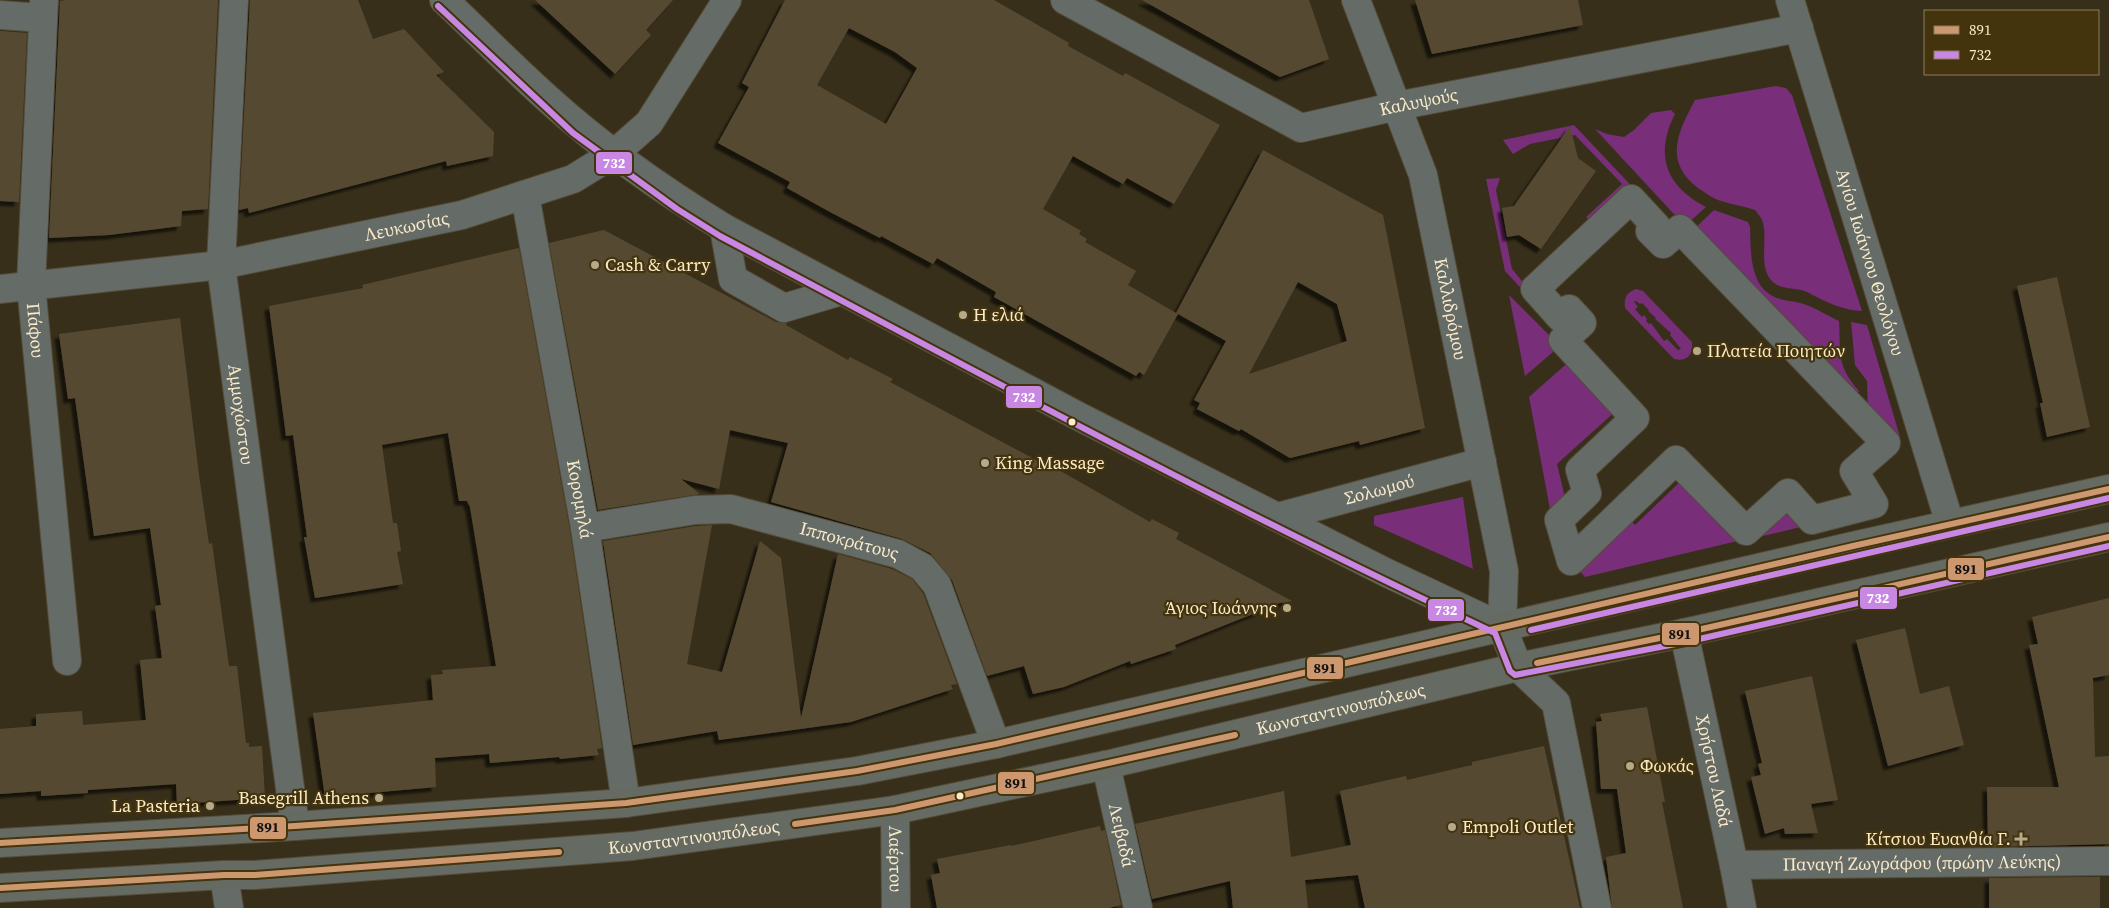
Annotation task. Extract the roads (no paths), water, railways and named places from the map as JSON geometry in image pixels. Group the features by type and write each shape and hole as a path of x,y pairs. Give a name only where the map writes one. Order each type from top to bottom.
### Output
{"main road":[{"path":"0,843 295,826 626,803 857,771 996,744 2109,489"},
{"name":"Κωνσταντινουπόλεως","path":"0,888 275,874 633,846 895,810 1106,765 1518,667 1684,633 2109,537"}],"street":[{"name":"Αμμοχώστου","path":"234,0 221,265 295,826"},
{"path":"444,0 548,100 615,153 682,202 724,228 1078,416 1387,573 1502,627 1518,667 1556,703 1597,908"},
{"name":"Λευκωσίας","path":"0,288 221,265 462,215 573,179 615,153 649,123 728,0"},
{"name":"Καλυψούς","path":"1065,0 1301,128 1397,106 1799,28"},
{"name":"Καλλιδρόμου","path":"1356,0 1423,175 1504,571 1502,627"},
{"name":"Αγίου Ιωάννου Θεολόγου","path":"1790,0 1950,524"},
{"path":"0,16 43,9"},
{"name":"Πάφου","path":"43,9 32,285 67,661"},
{"name":"Κορομηλά","path":"525,195 585,528 626,803"},
{"path":"1631,199 1656,226 1650,230 1663,244 1680,229 1886,443 1854,472 1874,504 1812,520 1788,493 1746,531 1676,460 1571,561 1559,520 1587,493 1580,470 1635,418 1564,340 1582,323 1569,309 1560,317 1535,289 1631,199"},
{"path":"724,228 733,279 784,308 841,291"},
{"name":"Σολωμού","path":"1278,517 1482,462"},
{"name":"Ιπποκράτους","path":"585,528 695,510 731,509 898,554 922,566 937,585 996,744"},
{"name":"Χρήστου Λαδά","path":"1684,633 1742,908"},
{"name":"Λειβαδά","path":"1106,765 1138,908"},
{"name":"Λαέρτου","path":"895,810 896,908"},
{"name":"Παναγή Ζωγράφου (πρώην Λεύκης)","path":"1734,865 2109,861"},
{"path":"224,876 229,908"}],"place":[{"name":"Cash & Carry","path":"595,265"},
{"name":"Η ελιά","path":"963,315"},
{"name":"Πλατεία Ποιητών","path":"1697,351"},
{"name":"King Massage","path":"985,463"},
{"name":"Άγιος Ιωάννης","path":"1287,608"},
{"name":"Φωκάς","path":"1630,766"},
{"name":"Basegrill Athens","path":"379,798"},
{"name":"La Pasteria","path":"210,806"},
{"name":"Empoli Outlet","path":"1452,827"},
{"name":"Κίτσιου Ευανθία Γ.","path":"2021,839"}]}
